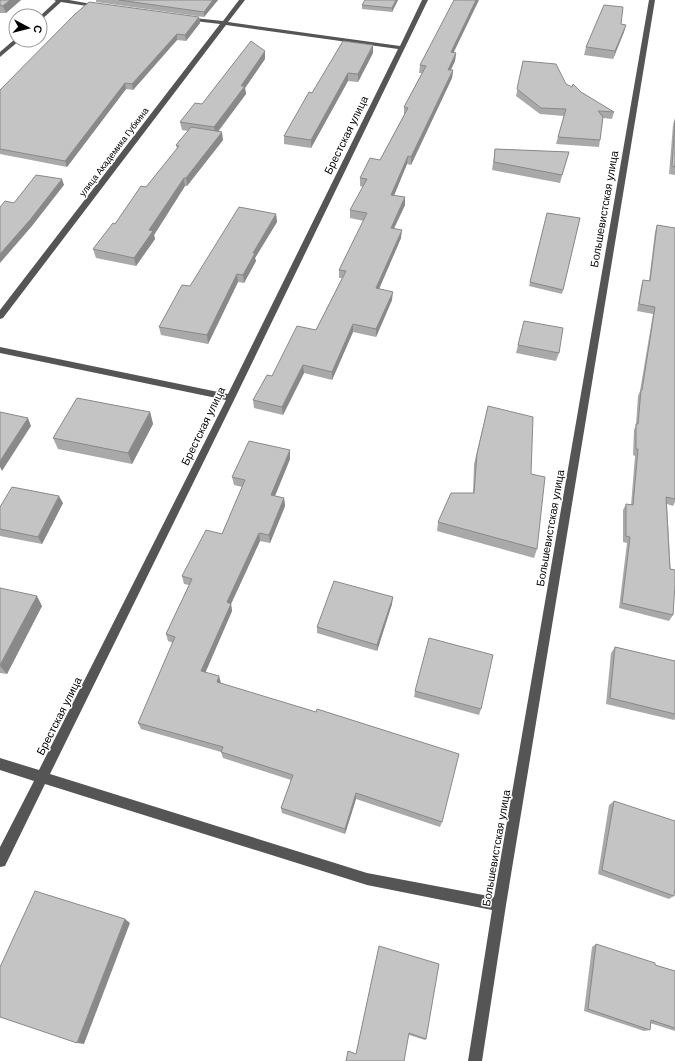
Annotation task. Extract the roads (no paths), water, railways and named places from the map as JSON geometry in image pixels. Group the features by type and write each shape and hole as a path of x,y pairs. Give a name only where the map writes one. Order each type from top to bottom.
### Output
{"street":[{"path":"57,0 107,7"},
{"path":"48,11 60,0"},
{"name":"улица Академика Губкина","path":"0,316 242,0"},
{"name":"Брестская улица","path":"0,861 231,398 425,0"},
{"name":"Большевистская улица","path":"475,1061 499,905 652,0"},
{"path":"177,17 402,48"},
{"path":"0,56 8,48"},
{"path":"0,350 231,398"},
{"path":"0,764 367,879 499,905"}]}
